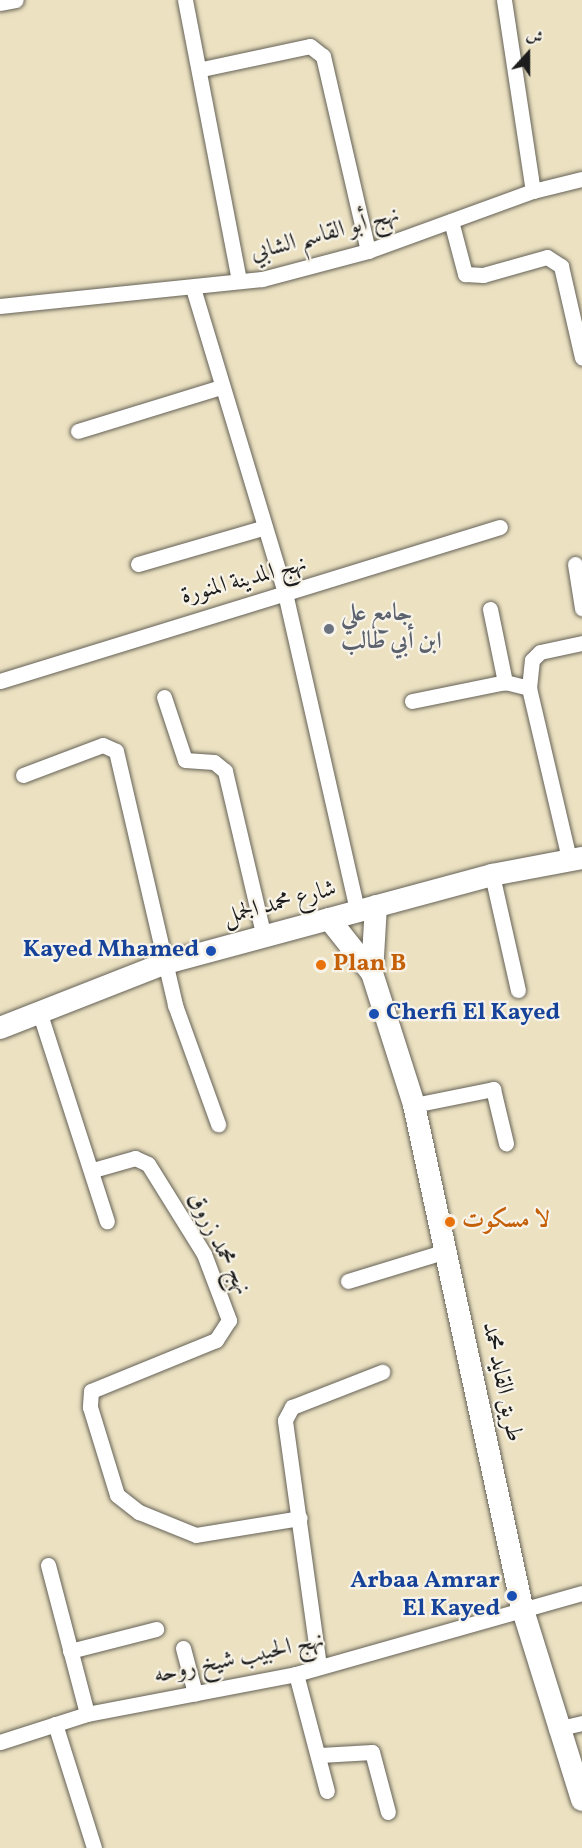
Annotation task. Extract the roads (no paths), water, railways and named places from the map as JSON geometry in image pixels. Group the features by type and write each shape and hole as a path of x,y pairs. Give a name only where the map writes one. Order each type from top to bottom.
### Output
{"street":[{"path":"0,3 16,0"},
{"path":"185,0 202,69 239,280"},
{"path":"504,0 533,191"},
{"path":"202,69 310,46 323,56 368,251"},
{"name":"نهج أبو القاسم الشابي","path":"0,306 193,288 239,280 368,251 533,191 582,179"},
{"path":"451,221 465,274 483,275 547,257 561,266 582,358"},
{"path":"193,288 285,593 366,908"},
{"path":"78,431 221,387"},
{"path":"138,564 265,526"},
{"name":"نهج المدينة المنورة","path":"0,681 177,622 285,593 500,527"},
{"path":"575,564 582,608"},
{"path":"490,609 505,682"},
{"path":"575,858 529,688 532,660 540,652 582,643"},
{"path":"412,701 505,682 529,688"},
{"path":"164,697 185,760 214,762 225,771 264,937"},
{"path":"23,775 103,745 116,751 166,963 218,1124"},
{"name":"شارع محمد الجمل","path":"0,1028 166,963 492,875 575,858"},
{"path":"492,875 518,990"},
{"name":"طريق القايد محمد","path":"366,908 372,973 414,1105 522,1607 556,1729 582,1800"},
{"name":"طريق القايد محمد","path":"329,919 372,973"},
{"path":"39,1011 93,1170 107,1221"},
{"path":"414,1105 493,1089 506,1143"},
{"name":"نهج محمد زروق","path":"93,1170 135,1158 148,1164 204,1254 229,1320 216,1340 91,1391 113,1486 139,1512 196,1535 300,1518"},
{"path":"348,1281 446,1251"},
{"path":"319,1666 300,1518 286,1441 288,1413 382,1372"},
{"path":"48,1565 87,1714"},
{"name":"نهج الحبيب شيخ روحه","path":"0,1742 87,1714 296,1674 522,1607 582,1593"},
{"path":"70,1651 156,1629"},
{"path":"183,1648 195,1693"},
{"path":"296,1674 320,1755 327,1791"},
{"path":"556,1729 582,1723"},
{"path":"55,1724 94,1848"},
{"path":"320,1755 372,1752 388,1812"}],"place":[{"name":"جامع علي ابن أبي طالب","path":"329,629"},
{"name":"Kayed Mhamed","path":"211,951"},
{"name":"Plan B","path":"321,965"},
{"name":"Cherfi El Kayed","path":"374,1014"},
{"name":"لا مسكوت","path":"450,1222"},
{"name":"Arbaa Amrar El Kayed","path":"512,1596"}]}
